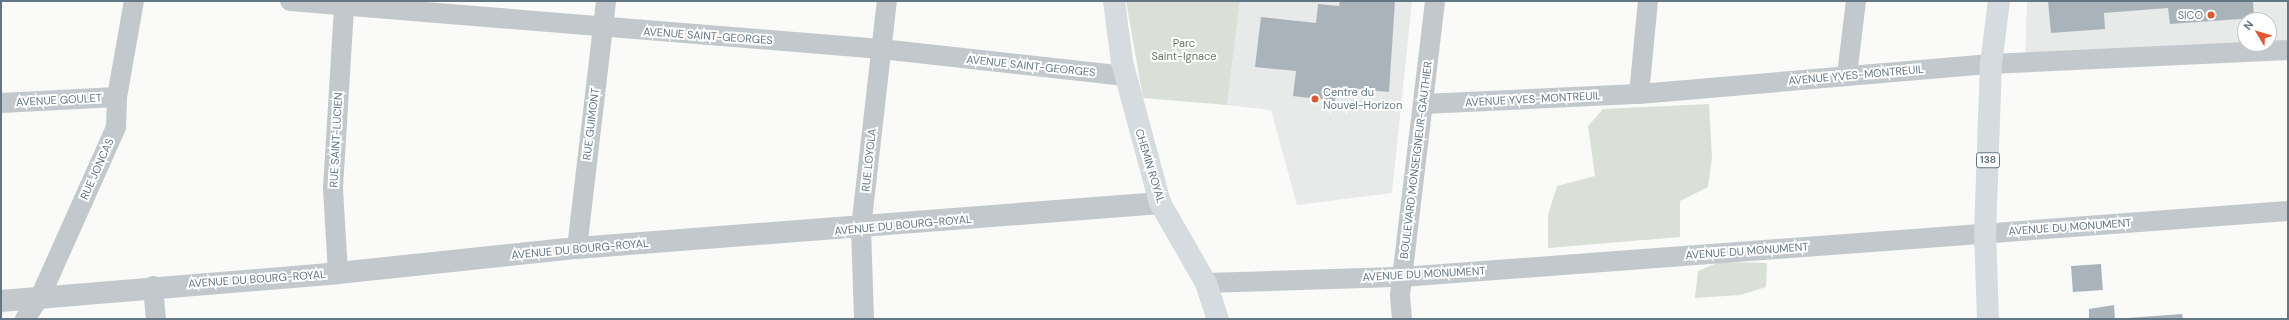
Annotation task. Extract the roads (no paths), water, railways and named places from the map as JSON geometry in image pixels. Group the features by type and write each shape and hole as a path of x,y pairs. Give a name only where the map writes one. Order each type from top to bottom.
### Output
{"main road":[{"name":"CHEMIN ROYAL","path":"1114,1 1126,76 1160,203 1206,283 1218,319"},
{"name":"138","path":"1988,319 1985,234 1991,64 1999,1"}],"street":[{"name":"AVENUE SAINT-GEORGES","path":"290,1 344,7 881,50 1126,76"},
{"name":"RUE GUIMONT","path":"577,248 606,1"},
{"name":"RUE LOYOLA","path":"864,319 861,228 887,1"},
{"name":"BOULEVARD MONSEIGNEUR-GAUTHIER","path":"1402,319 1402,277 1424,104 1435,1"},
{"path":"1639,94 1648,1"},
{"path":"1847,75 1856,1"},
{"name":"RUE JONCAS","path":"25,319 41,295 116,127 117,97 133,3"},
{"name":"RUE SAINT-LUCIEN","path":"338,273 333,188 344,7"},
{"name":"AVENUE YVES-MONTREUIL","path":"1424,104 1639,94 1847,75 1991,64 2288,50"},
{"name":"AVENUE GOULET","path":"1,103 117,97"},
{"name":"AVENUE DU BOURG-ROYAL","path":"1,301 41,295 338,273 577,248 861,228 1160,203"},
{"name":"AVENUE DU MONUMENT","path":"1206,283 1402,277 2288,210"},
{"path":"153,286 156,319"}],"place":[{"name":"SICO","path":"2211,15"},
{"name":"Centre du Nouvel-Horizon","path":"1315,99"}],"park label":[{"name":"Parc Saint-Ignace","path":"1184,50"}]}
